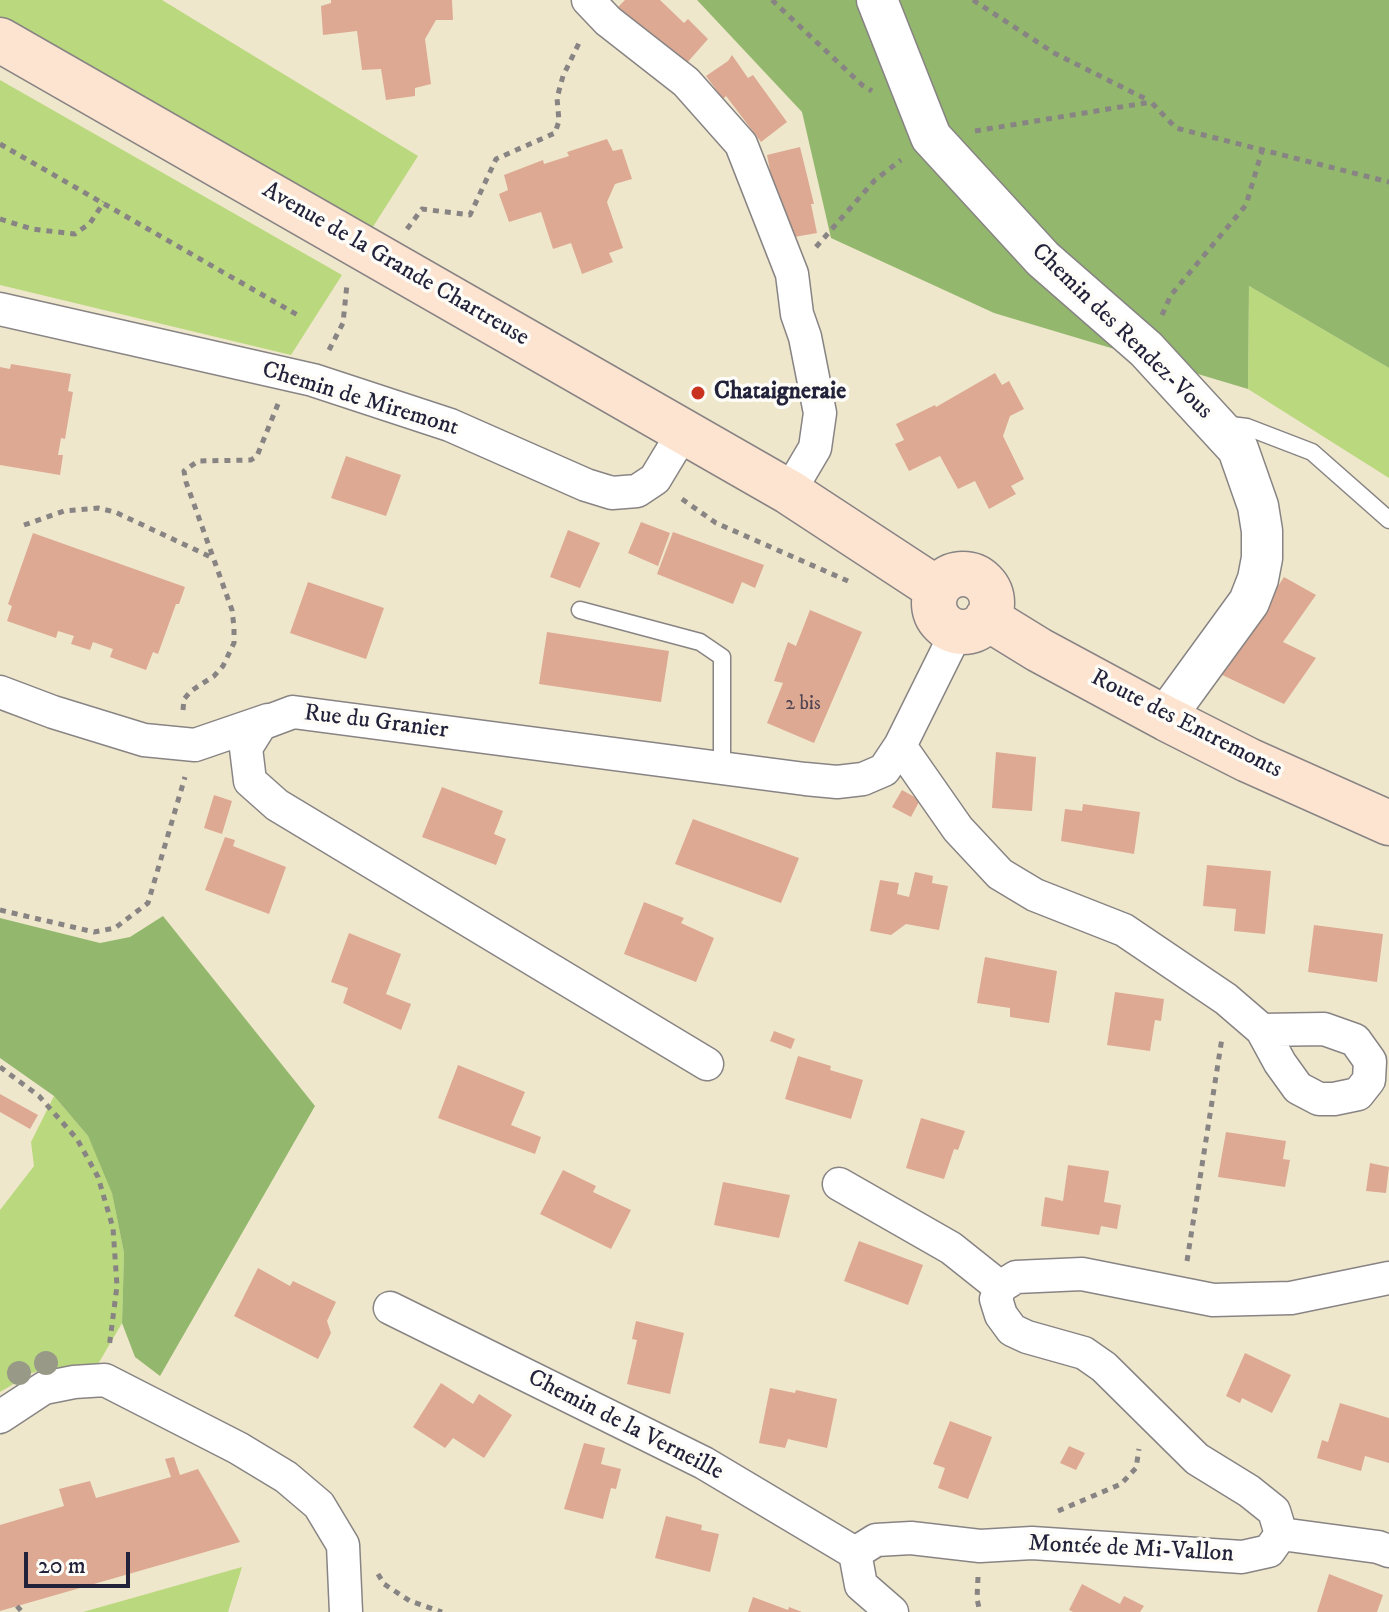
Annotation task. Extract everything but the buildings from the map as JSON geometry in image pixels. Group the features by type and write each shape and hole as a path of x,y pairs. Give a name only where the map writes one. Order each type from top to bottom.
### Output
{"main road":[{"name":"Avenue de la Grande Chartreuse","path":"0,40 789,492"},
{"path":"789,492 937,589 943,582 959,574 977,577 989,591 991,600 972,624"},
{"name":"Route des Entremonts","path":"972,624 1039,650 1248,760 1389,823"}],"street":[{"name":"Chemin des Rendez-Vous","path":"877,0 927,127 1043,259 1146,349 1238,449 1258,506 1262,558 1249,602 1167,719"},
{"path":"595,7 686,82 741,144 792,274 797,314 805,337 820,413 815,448 789,492"},
{"name":"Chemin de Miremont","path":"0,309 313,380 450,425 586,485 612,493 637,491 655,479"},
{"path":"655,479 684,431"},
{"name":"Rue du Granier","path":"707,1064 277,805 250,781 246,748 261,724 293,712 837,782 863,779 884,770 972,624"},
{"path":"0,692 144,740 195,745 293,712"},
{"path":"900,746 958,829 1000,874 1035,895 1124,930 1226,999 1262,1030"},
{"path":"839,1184 951,1248 1000,1287"},
{"path":"1389,1278 1291,1298 1213,1300 1082,1274 1016,1277 1000,1287 996,1299 1001,1315 1012,1330 1084,1353 1104,1367 1197,1459 1249,1491 1274,1511 1281,1534 1389,1551"},
{"name":"Chemin de la Verneille","path":"390,1308 704,1463 855,1553"},
{"path":"0,1417 44,1388 105,1380 238,1448 286,1477 319,1505 343,1545 346,1612"},
{"name":"Montée de Mi-Vallon","path":"855,1553 876,1540 911,1538 980,1546 1032,1543 1242,1557 1269,1551 1281,1534"},
{"path":"855,1553 861,1585 892,1612"}],"lane":[{"path":"1217,423 1247,427 1312,452 1389,520"},
{"path":"580,610 700,642 722,657 722,768"}],"path":[{"path":"772,0 862,85 927,127 1060,119 1151,102"},
{"path":"973,0 1054,53 1151,102 1176,128 1389,182"},
{"path":"313,380 343,323 348,275 363,246 375,236 410,229 422,209 470,215 496,159 555,133 559,121 557,98 563,76 595,7"},
{"path":"792,274 875,180 927,127"},
{"path":"0,144 301,317"},
{"path":"1146,349 1171,295 1246,205 1262,151"},
{"path":"0,219 32,229 75,234 90,223 104,202"},
{"path":"0,910 94,932 115,928 148,903 195,745 183,711 184,699 223,666 234,643 232,610 184,471 198,461 251,460 257,456 278,403"},
{"path":"655,479 716,523 849,582"},
{"path":"24,525 64,511 98,508 115,512 213,558"},
{"path":"1187,1261 1224,1027"},
{"path":"0,1067 39,1096 77,1139 98,1177 113,1228 117,1286 106,1359"},
{"path":"1054,1513 1121,1484 1136,1468 1140,1440 1133,1397"},
{"path":"977,1599 980,1612"},
{"path":"17,1606 22,1612"}],"green space":[{"path":"0,0 162,0 418,156 369,233 0,18"},
{"path":"697,0 1389,0 1389,368 1249,286 1248,389 994,313 831,238 802,112"},
{"path":"0,80 342,275 291,355 0,285"},
{"path":"1249,286 1389,368 1389,478 1248,389"},
{"path":"163,916 315,1106 160,1376 135,1357 122,1323 124,1253 112,1193 88,1136 54,1096 0,1058 0,918 100,943 130,937"},
{"path":"54,1096 88,1136 111,1187 124,1253 122,1323 94,1371 49,1368 32,1373 0,1392 0,1210 34,1166 31,1142"},
{"path":"242,1567 228,1612 83,1612"}],"place":[{"name":"Chataigneraie","path":"698,393"}]}
